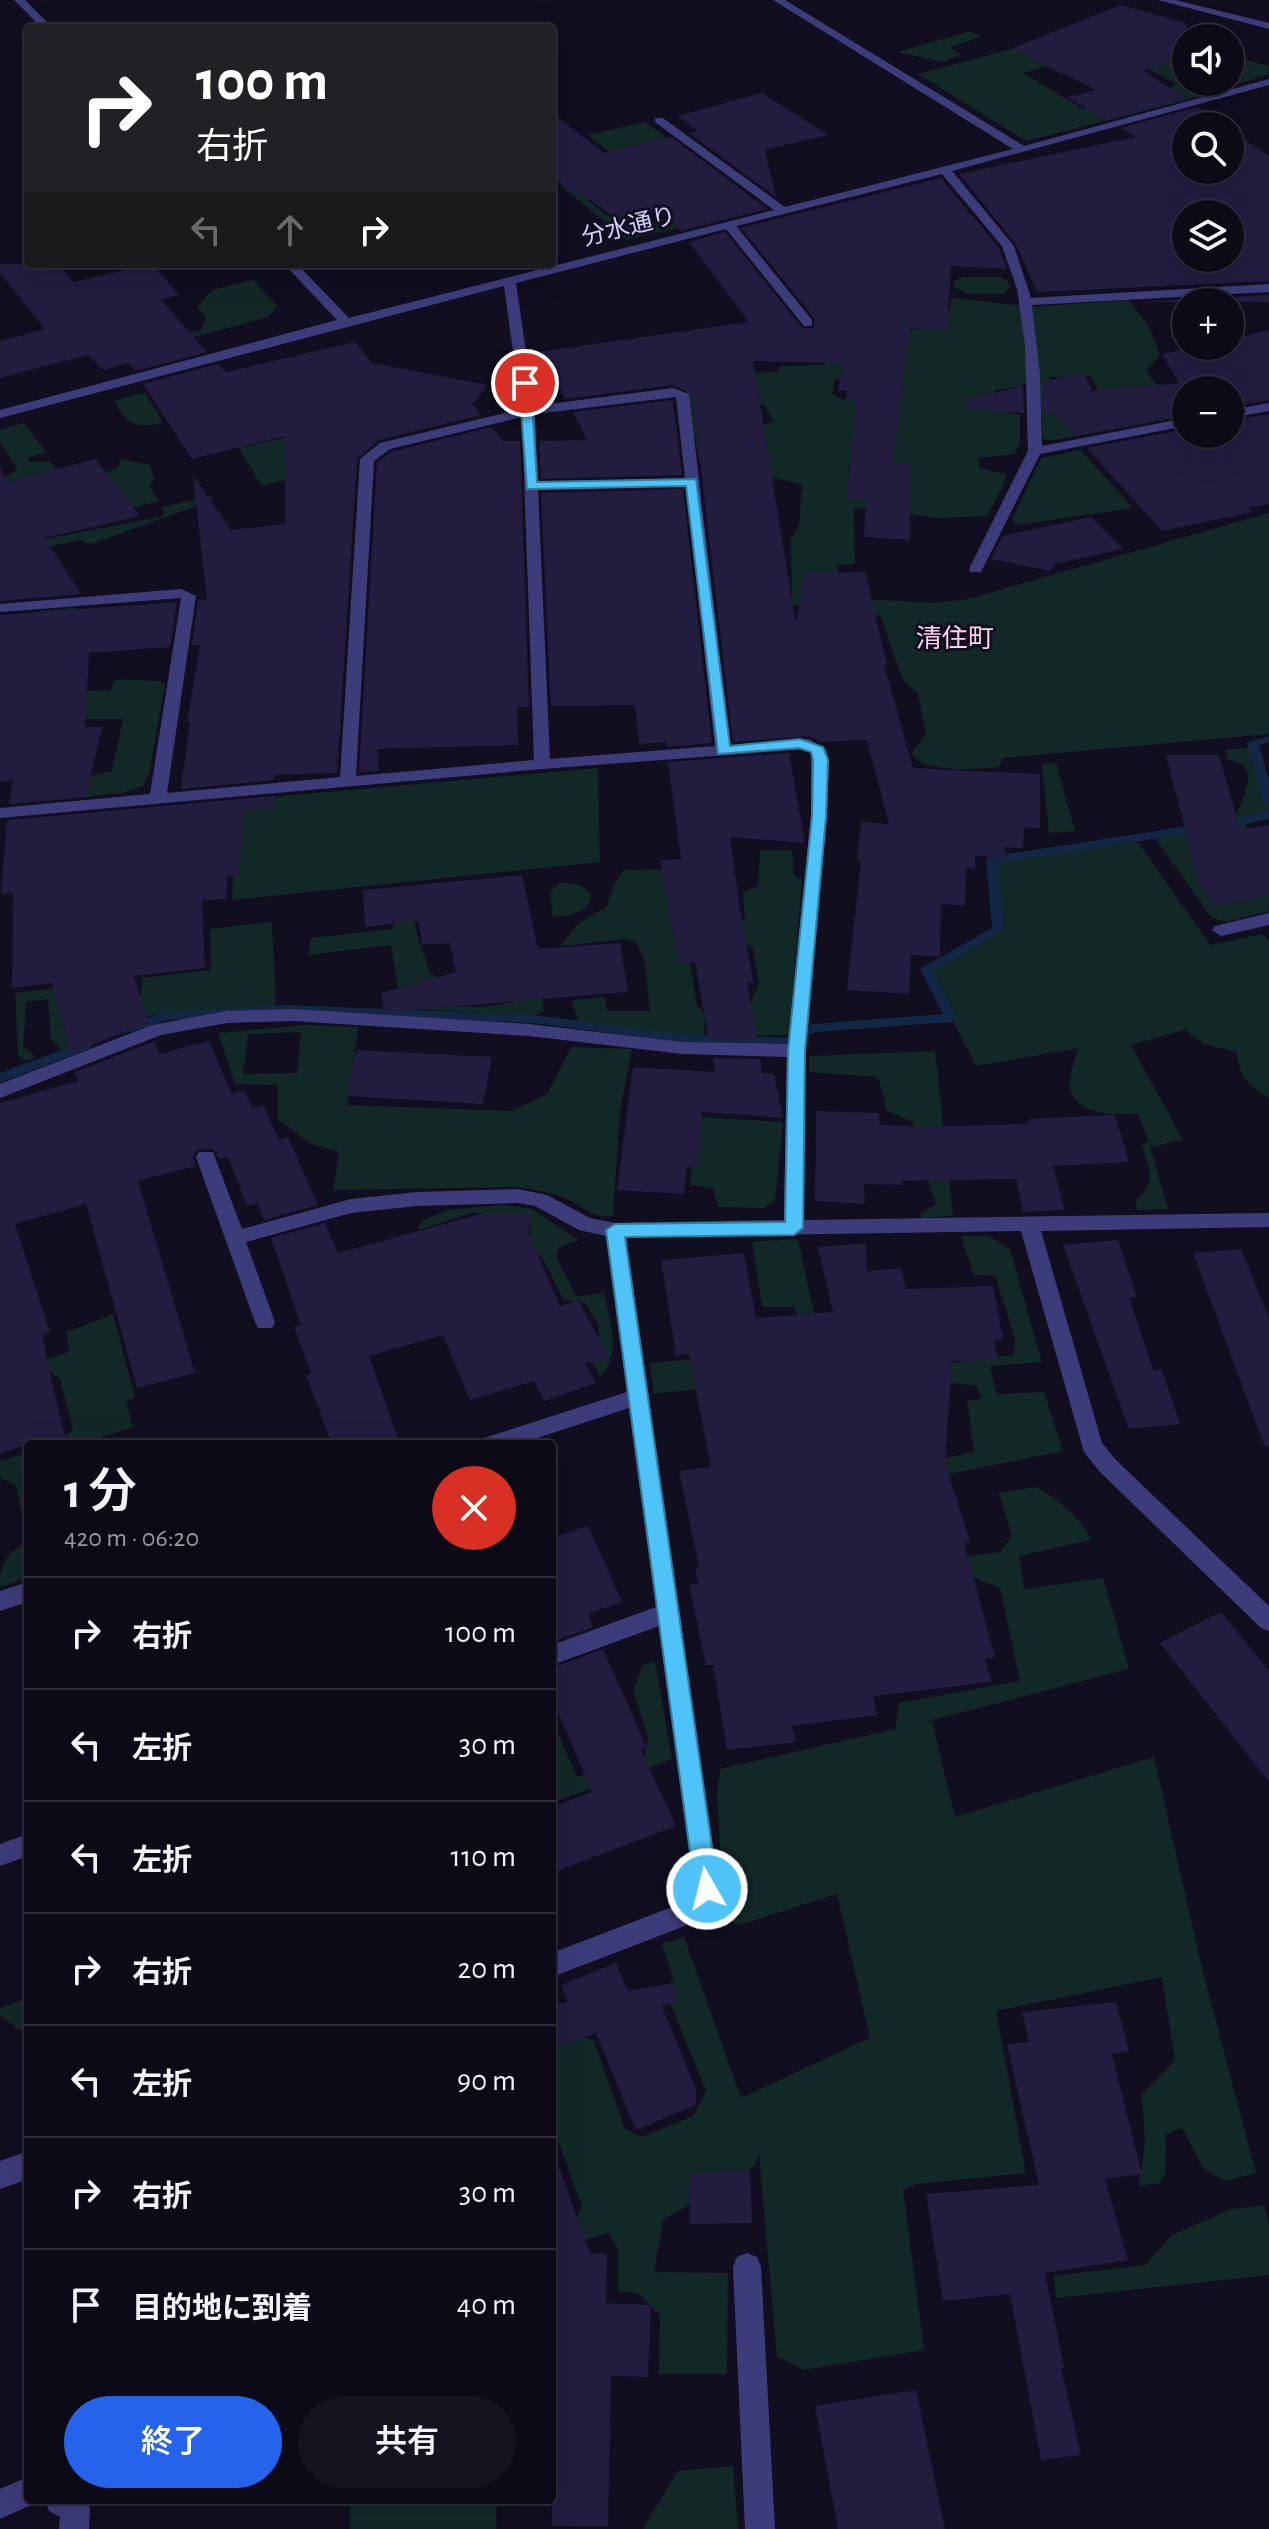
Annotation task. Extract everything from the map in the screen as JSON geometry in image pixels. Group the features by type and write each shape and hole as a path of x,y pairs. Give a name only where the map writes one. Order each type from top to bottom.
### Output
{"street":[{"path":"19,0 44,24"},
{"path":"778,0 1022,150"},
{"path":"1163,0 1269,26"},
{"name":"分水通り","path":"556,268 1022,150 1269,82"},
{"path":"659,120 782,210"},
{"path":"945,170 1007,245 1018,269 1027,302 1035,451 976,569"},
{"path":"728,224 808,323"},
{"path":"294,268 346,322"},
{"name":"分水通り","path":"0,414 556,268"},
{"path":"509,280 528,411 542,764"},
{"path":"1027,302 1269,288"},
{"path":"348,780 367,459 385,446 528,411 673,392 682,394 723,751"},
{"path":"1244,411 1269,407"},
{"path":"1035,451 1172,425"},
{"path":"531,486 692,482"},
{"path":"0,608 181,593 189,596 158,798"},
{"path":"0,813 348,780 800,743 818,750 821,760 819,816 796,1051 794,1228"},
{"path":"1221,930 1269,919"},
{"path":"0,1091 158,1029 227,1017 293,1015 529,1030 683,1048 796,1051"},
{"path":"206,1157 265,1322"},
{"path":"235,1238 351,1206 417,1199 518,1196 540,1200 586,1225 615,1230 1269,1220"},
{"path":"1029,1225 1092,1446 1108,1466 1269,1621"},
{"path":"556,1963 694,1911 707,1889 615,1230"},
{"path":"505,1440 639,1397"},
{"path":"0,1601 24,1593"},
{"path":"556,1654 667,1613"},
{"path":"0,1855 24,1846"},
{"path":"0,2175 24,2166"},
{"path":"747,2267 760,2529"},
{"path":"0,2504 24,2494"},
{"path":"67,2504 75,2509 74,2529"}],"green space":[{"path":"970,31 981,37 950,47 961,55 942,62 898,52"},
{"path":"1172,44 1172,82 1115,51"},
{"path":"1015,48 1074,70 1061,74 1046,66 1023,73 1083,109 1172,87 1172,96 1200,96 1026,141 918,74"},
{"path":"1244,59 1269,66 1269,74 1244,82"},
{"path":"645,122 667,138 642,178 588,135"},
{"path":"626,170 630,189 587,200 623,223 640,224 665,219 680,227 627,240 561,186"},
{"path":"963,277 1000,277 1010,286 1004,294 969,294 953,287 955,280"},
{"path":"253,280 277,306 268,317 128,355 136,347 201,330 206,318 197,307 212,290"},
{"path":"952,298 1033,307 1128,300 1149,326 1160,355 1146,371 1172,405 1172,419 1054,440 1043,439 1039,378 1017,387 995,390 994,409 1020,415 1020,441 1015,454 979,458 979,468 1006,474 987,516 937,518 870,508 854,509 855,564 837,565 844,598 934,603 968,599 1269,513 1269,734 1003,758 999,767 978,769 938,767 917,760 911,753 926,735 918,694 903,680 880,615 792,605 791,538 799,527 802,485 700,464 686,391 680,386 777,371 782,366 824,365 829,351 848,347 841,378 835,380 832,394 842,399 891,401 893,330 933,328 946,323","holes":["1091,376 1105,406 1075,430 1068,427 1049,377","765,405 773,421 759,427 698,408","850,461 903,464 901,489 848,486"]},
{"path":"146,394 163,422 140,425 122,415 115,400"},
{"path":"24,423 46,452 27,458 30,462 51,462 64,483 15,495 4,477 18,470 0,442 0,430"},
{"path":"231,424 245,447 287,437 331,469 262,486 238,447"},
{"path":"1081,450 1133,508 1017,525 1012,520 1041,458"},
{"path":"121,459 150,465 154,480 149,485 159,501 124,510 98,476 118,467"},
{"path":"211,496 213,500 97,542 89,544 81,540 42,548 37,541 163,516 163,507"},
{"path":"76,608 73,629 47,693 111,690 115,679 165,684 149,774 143,786 122,793 25,803 25,793 78,789 93,775 112,771 123,719 45,719 0,723 36,649 40,611"},
{"path":"1253,747 1269,802 1269,815 1243,822 1269,855 1269,911 1226,922 1212,918 1153,835 1234,821 1245,794 1248,775 1239,763 1228,760 1225,750"},
{"path":"1056,763 1075,831 1049,833 1042,764"},
{"path":"598,768 600,862 232,900 236,800"},
{"path":"1138,842 1210,945 1263,934 1269,942 1269,1098 1246,1080 1239,1067 1237,1052 1205,1044 1189,1034 1188,1029 1131,1045 1183,1140 1150,1147 1168,1209 1137,1210 1135,1200 1147,1188 1150,1175 1142,1144 1149,1142 1138,1113 1099,1112 1081,1105 1075,1099 1070,1081 1079,1048 976,1066 926,969 998,930 992,860"},
{"path":"760,850 792,850 794,876 802,880 789,1035 734,1036 759,984 753,948 741,941 688,950 697,1006 705,1014 704,1035 663,1034 578,1021 572,1000 605,997 607,1011 650,1011 644,958 636,942 626,939 560,946 578,924 606,907 615,882 624,870 674,869 738,924 745,918 743,892 758,886"},
{"path":"560,883 585,888 591,896 587,908 571,915 553,917 550,891"},
{"path":"414,917 429,972 435,976 440,1006 484,1007 515,1002 502,929 529,928 544,1011 532,1016 401,1008 391,945 308,955 311,938 391,929 400,919"},
{"path":"272,922 276,1003 271,1007 140,1016 142,978 211,970 210,929"},
{"path":"56,988 64,1031 83,1033 127,1025 62,1050 51,1039 48,999 26,1002 23,1047 36,1057 27,1061 18,1055 15,993"},
{"path":"305,1025 358,1027 346,1115 348,1105 512,1111 547,1094 571,1047 632,1049 620,1110 613,1216 595,1214 551,1193 512,1187 333,1190 339,1152 311,1144 278,1119 278,1085 235,1084 218,1033","holes":["301,1032 297,1073 243,1074 248,1034"]},
{"path":"935,1051 953,1216 921,1218 921,1213 936,1204 922,1163 920,1140 912,1122 887,1111 878,1077 809,1072 809,1056"},
{"path":"699,1117 783,1122 775,1200 764,1208 718,1207 713,1188 690,1185"},
{"path":"504,1205 532,1209 579,1240 559,1247 556,1257 576,1296 604,1293 613,1348 607,1368 600,1376 585,1349 599,1344 599,1325 585,1303 563,1299 541,1255 531,1253 530,1213 472,1213 418,1230 420,1222 446,1210"},
{"path":"961,1236 989,1236 1010,1249 1042,1362 990,1366 997,1394 1044,1392 1063,1451 923,1479 918,1464 974,1452 967,1400 982,1399 976,1386 944,1382 952,1363 1014,1355 1015,1338 995,1276 974,1275"},
{"path":"798,1239 827,1374 654,1394 650,1363 706,1358 811,1369 795,1307 762,1307 752,1242"},
{"path":"113,1314 135,1397 126,1401 133,1427 93,1440 58,1440 73,1430 60,1379 49,1371 0,1374 69,1352 67,1332"},
{"path":"24,1453 24,1526 16,1485 0,1478 0,1461"},
{"path":"1036,1487 1075,1516 1087,1532 1091,1540 1019,1556 1024,1589 1103,1578 1129,1669 920,1723 932,1721 955,1817 1154,1757 1202,1968 1256,2173 1226,2181 1203,2168 1182,2128 1166,2134 1165,2174 1159,2183 1139,2186 1145,2142 1142,2094 1175,2060 1162,1977 996,2011 1026,2173 917,2184 903,2190 924,2350 804,2370 777,2356 759,2154 755,2166 663,2220 654,2272 728,2273 727,2374 659,2374 660,2315 638,2293 618,2291 618,2249 609,2233 556,2248 582,2207 556,2137 556,1994 569,2032 594,2041 625,2129 642,2137 693,2116 706,2091 663,1986 674,1981 662,1944 684,1937 741,2098 870,2038 837,1894 736,1926 724,1908 717,1796 720,1769 895,1729 899,1703 1020,1681 1000,1588 969,1576 911,1563 1000,1552 1012,1536 999,1493"},
{"path":"24,1543 24,1579 0,1587 1,1571 14,1550"},
{"path":"655,1661 672,1759 556,1802 556,1728 577,1777 645,1755 648,1737 633,1691 642,1666"},
{"path":"24,1999 24,2034 0,2015 0,2008"},
{"path":"1264,2205 1269,2223 1269,2275 1056,2298 1054,2276 1145,2265 1172,2235 1232,2209"},
{"path":"733,2466 738,2529 643,2529 678,2471"},
{"path":"350,2504 497,2504 496,2529 350,2529"}],"building":[{"path":"1121,5 1186,23 1172,24 1172,62 1143,70 1172,90 1172,96 1185,99 1107,120 1067,97 1096,90 1013,48"},
{"path":"762,93 828,135 765,150 776,197 689,133 698,131 677,116"},
{"path":"1198,107 1205,112 1180,112"},
{"path":"1172,114 1172,184 1244,184 1244,139 1269,156 1269,281 1037,292 1016,244 959,174 1136,137 1121,128"},
{"path":"556,116 604,153 671,137 767,209 680,231 664,209 619,221 581,193 575,195 556,179"},
{"path":"941,178 999,248 1007,269 951,266 947,330 910,328 893,463 910,464 910,540 864,537 866,500 847,500 856,401 846,400 847,391 838,390 843,363 753,361 796,624 805,573 865,572 887,664 884,664 913,768 1040,774 1040,829 1024,827 1023,848 1004,847 1005,857 975,856 975,869 966,868 965,906 941,904 940,957 911,955 909,994 847,990 861,860 857,860 861,822 889,824 867,740 820,742 809,736 733,742 692,394 673,385 565,399 539,352 749,322 689,242 725,232 802,328 814,328 814,318 741,228"},
{"path":"0,264 24,264 24,268 61,268 73,282 134,268 155,268 179,295 161,300 207,352 135,371 129,363 104,370 88,355 0,378 0,341 45,329 0,273"},
{"path":"1269,295 1269,302 1244,302 1244,296"},
{"path":"1269,330 1269,400 1244,404 1244,376 1175,376 1162,354 1172,352 1172,360 1244,360 1244,336"},
{"path":"355,342 372,363 488,385 472,404 481,415 379,440 357,459 337,773 274,775 274,780 181,789 190,722 187,722 200,645 192,645 198,600 207,600 193,475 231,530 285,524 285,436 192,459 143,384 218,364 226,372"},
{"path":"1084,372 1092,391 1172,384 1172,418 1076,436 1058,415 1044,414 1043,382"},
{"path":"1023,386 1024,413 967,409 967,399"},
{"path":"673,400 682,475 541,479 539,441 587,440 573,412"},
{"path":"1269,414 1269,504 1249,508 1252,512 1162,531 1087,448 1172,432 1172,448 1244,448 1244,418"},
{"path":"492,427 503,441 520,441 529,707 517,707 518,745 377,749 379,771 359,772 377,463 391,452"},
{"path":"95,459 140,516 45,538 81,594 0,601 0,468 9,482"},
{"path":"683,489 712,743 666,747 666,742 639,744 635,705 551,706 541,493"},
{"path":"1091,517 1123,549 1054,564 1051,571 991,559 1002,536"},
{"path":"177,602 170,647 89,653 85,727 102,727 86,797 9,804 13,780 0,782 0,615"},
{"path":"789,753 805,843 730,837 754,983 747,982 757,1040 709,1040 695,962 679,963 660,860 681,859 668,762"},
{"path":"1166,755 1219,755 1240,830 1269,825 1269,895 1215,906 1199,884"},
{"path":"274,796 274,809 243,811 239,876 228,876 226,899 202,900 205,968 134,976 149,1023 71,1053 52,983 12,988 13,893 1,894 7,820"},
{"path":"522,875 538,949 620,943 628,992 384,1012 381,993 456,972 450,943 422,945 419,921 365,927 363,890"},
{"path":"155,1041 159,1054 209,1041 232,1094 244,1090 253,1108 263,1105 279,1140 288,1137 318,1205 264,1220 258,1203 247,1206 228,1157 219,1159 213,1149 196,1150 193,1158 196,1166 138,1181 195,1373 137,1388 86,1204 15,1224 50,1332 43,1334 46,1357 66,1440 24,1440 24,1445 0,1454 0,1103 78,1081 75,1072"},
{"path":"356,1050 492,1057 483,1104 347,1096"},
{"path":"713,1058 760,1059 762,1073 774,1074 783,1118 702,1112 697,1167 687,1167 684,1194 617,1190 633,1067 715,1072"},
{"path":"816,1111 879,1113 880,1125 924,1127 1029,1124 1028,1119 1115,1115 1129,1162 1053,1166 1065,1210 1023,1212 1016,1179 864,1184 865,1204 815,1201"},
{"path":"485,1213 530,1213 529,1234 560,1306 578,1300 611,1361 585,1363 596,1383 544,1401 534,1381 470,1400 443,1335 369,1356 399,1440 330,1440 306,1375 311,1374 294,1327 301,1325 271,1238 325,1223 338,1253"},
{"path":"1118,1240 1137,1297 1129,1298 1153,1370 1162,1370 1180,1424 1129,1429 1063,1245"},
{"path":"866,1243 867,1271 901,1268 906,1289 993,1286 1003,1339 994,1340 998,1360 952,1361 945,1462 970,1542 964,1543 995,1657 985,1659 992,1682 873,1696 877,1715 792,1726 796,1742 727,1750 713,1665 706,1665 689,1585 698,1584 695,1568 699,1567 679,1471 711,1467 689,1354 676,1355 661,1260 744,1253 756,1318 833,1312 818,1247"},
{"path":"1241,1249 1269,1318 1269,1446 1265,1447 1193,1253"},
{"path":"588,1526 622,1602 588,1614 593,1627 556,1641 556,1536"},
{"path":"1221,1612 1269,1671 1269,1782 1160,1643"},
{"path":"603,1649 647,1748 641,1750 676,1826 556,1871 556,1806 592,1792 556,1707 556,1667"},
{"path":"616,1963 628,1991 673,1983 678,2000 662,2007 696,2089 696,2105 636,2130 596,2033 556,2048 556,2004 568,2002 561,1985"},
{"path":"1116,2002 1129,2052 1112,2054 1142,2174 1105,2179 1128,2260 1045,2273 1064,2368 1061,2368 1081,2455 1041,2460 1010,2294 943,2301 926,2194 1039,2185 1007,2044 1029,2042 1022,2012"},
{"path":"556,2162 590,2253 607,2254 606,2303 651,2305 648,2377 611,2376 608,2526 552,2526 552,2504 556,2504"},
{"path":"750,2171 752,2223 690,2224 689,2174"},
{"path":"916,2390 945,2529 838,2529 815,2406"}],"waterway":[{"path":"1269,739 1253,743 1269,801"},
{"path":"1222,825 1269,815"},
{"path":"131,1028 166,1016 286,1009 534,1019 678,1038 788,1042 813,1028 951,1018 926,969 998,930 992,860 1201,828"},
{"path":"0,1078 86,1045"}],"district":[{"name":"清住町","path":"955,639"}],"route":[{"path":"525,383 531,486 692,482 723,751 800,743 818,750 821,760 819,816 796,1051 794,1228 615,1230 707,1889"}]}
